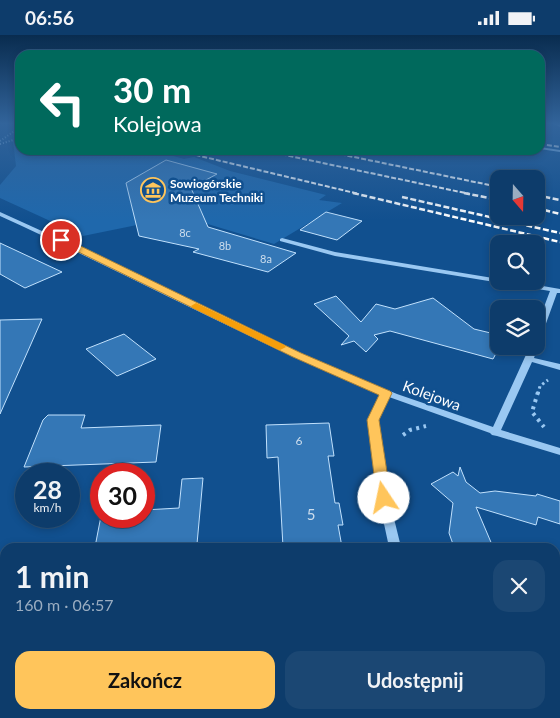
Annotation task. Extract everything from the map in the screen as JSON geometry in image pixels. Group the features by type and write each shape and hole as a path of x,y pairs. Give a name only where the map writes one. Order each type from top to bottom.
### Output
{"street":[{"name":"Kolejowa","path":"0,214 61,240 297,355 386,393 495,433 560,452"},
{"path":"282,240 335,254 557,291 545,319"},
{"path":"495,433 531,355"},
{"path":"529,359 560,367"},
{"path":"386,393 373,420 380,482 394,543"}],"path":[{"path":"547,429 532,412 540,386 554,378"}],"shaded area":[{"name":"Sowiogórskie Muzeum Techniki","path":"15,156 173,156 184,159 194,157 230,171 326,195 319,200 342,203 274,244 181,216 83,236 0,198 0,185 16,166"}],"building":[{"path":"166,160 217,174 191,188 208,227 296,253 268,272 193,252 199,249 139,236 126,183"},
{"path":"326,212 362,221 337,240 300,230"},
{"path":"0,243 62,272 25,288 0,274"},
{"path":"336,296 361,322 376,304 395,309 433,298 474,329 490,333 490,355 495,355 493,359 390,331 374,335 378,339 366,352 354,341 341,345 349,336 314,304"},
{"path":"42,319 31,344 0,414 0,320"},
{"path":"124,334 156,359 117,376 86,349"},
{"path":"48,415 85,415 81,428 161,425 156,462 80,465 80,463 26,463 43,420"},
{"path":"329,423 334,456 328,456 335,503 339,503 343,525 338,525 341,543 283,543 278,457 267,458 266,425"},
{"path":"460,467 466,482 480,493 495,491 536,496 537,494 560,501 560,524 538,517 536,525 476,507 491,543 453,543 449,533 453,503 431,484 453,472 458,476"},
{"path":"203,478 197,543 96,543 99,528 155,528 155,509 179,508 182,479"}],"railway":[{"path":"200,156 359,194"},
{"path":"289,156 470,194"},
{"path":"348,156 490,185"},
{"path":"353,193 560,242"},
{"path":"464,193 490,198"},
{"path":"402,197 560,233"},
{"path":"545,197 560,200"},
{"path":"545,210 560,214"}],"slow traffic":[{"path":"196,306 280,347"}],"place":[{"name":"Sowiogórskie Muzeum Techniki","path":"153,190"}],"route":[{"path":"61,240 297,355 386,393 373,420 380,482 384,498"}]}
